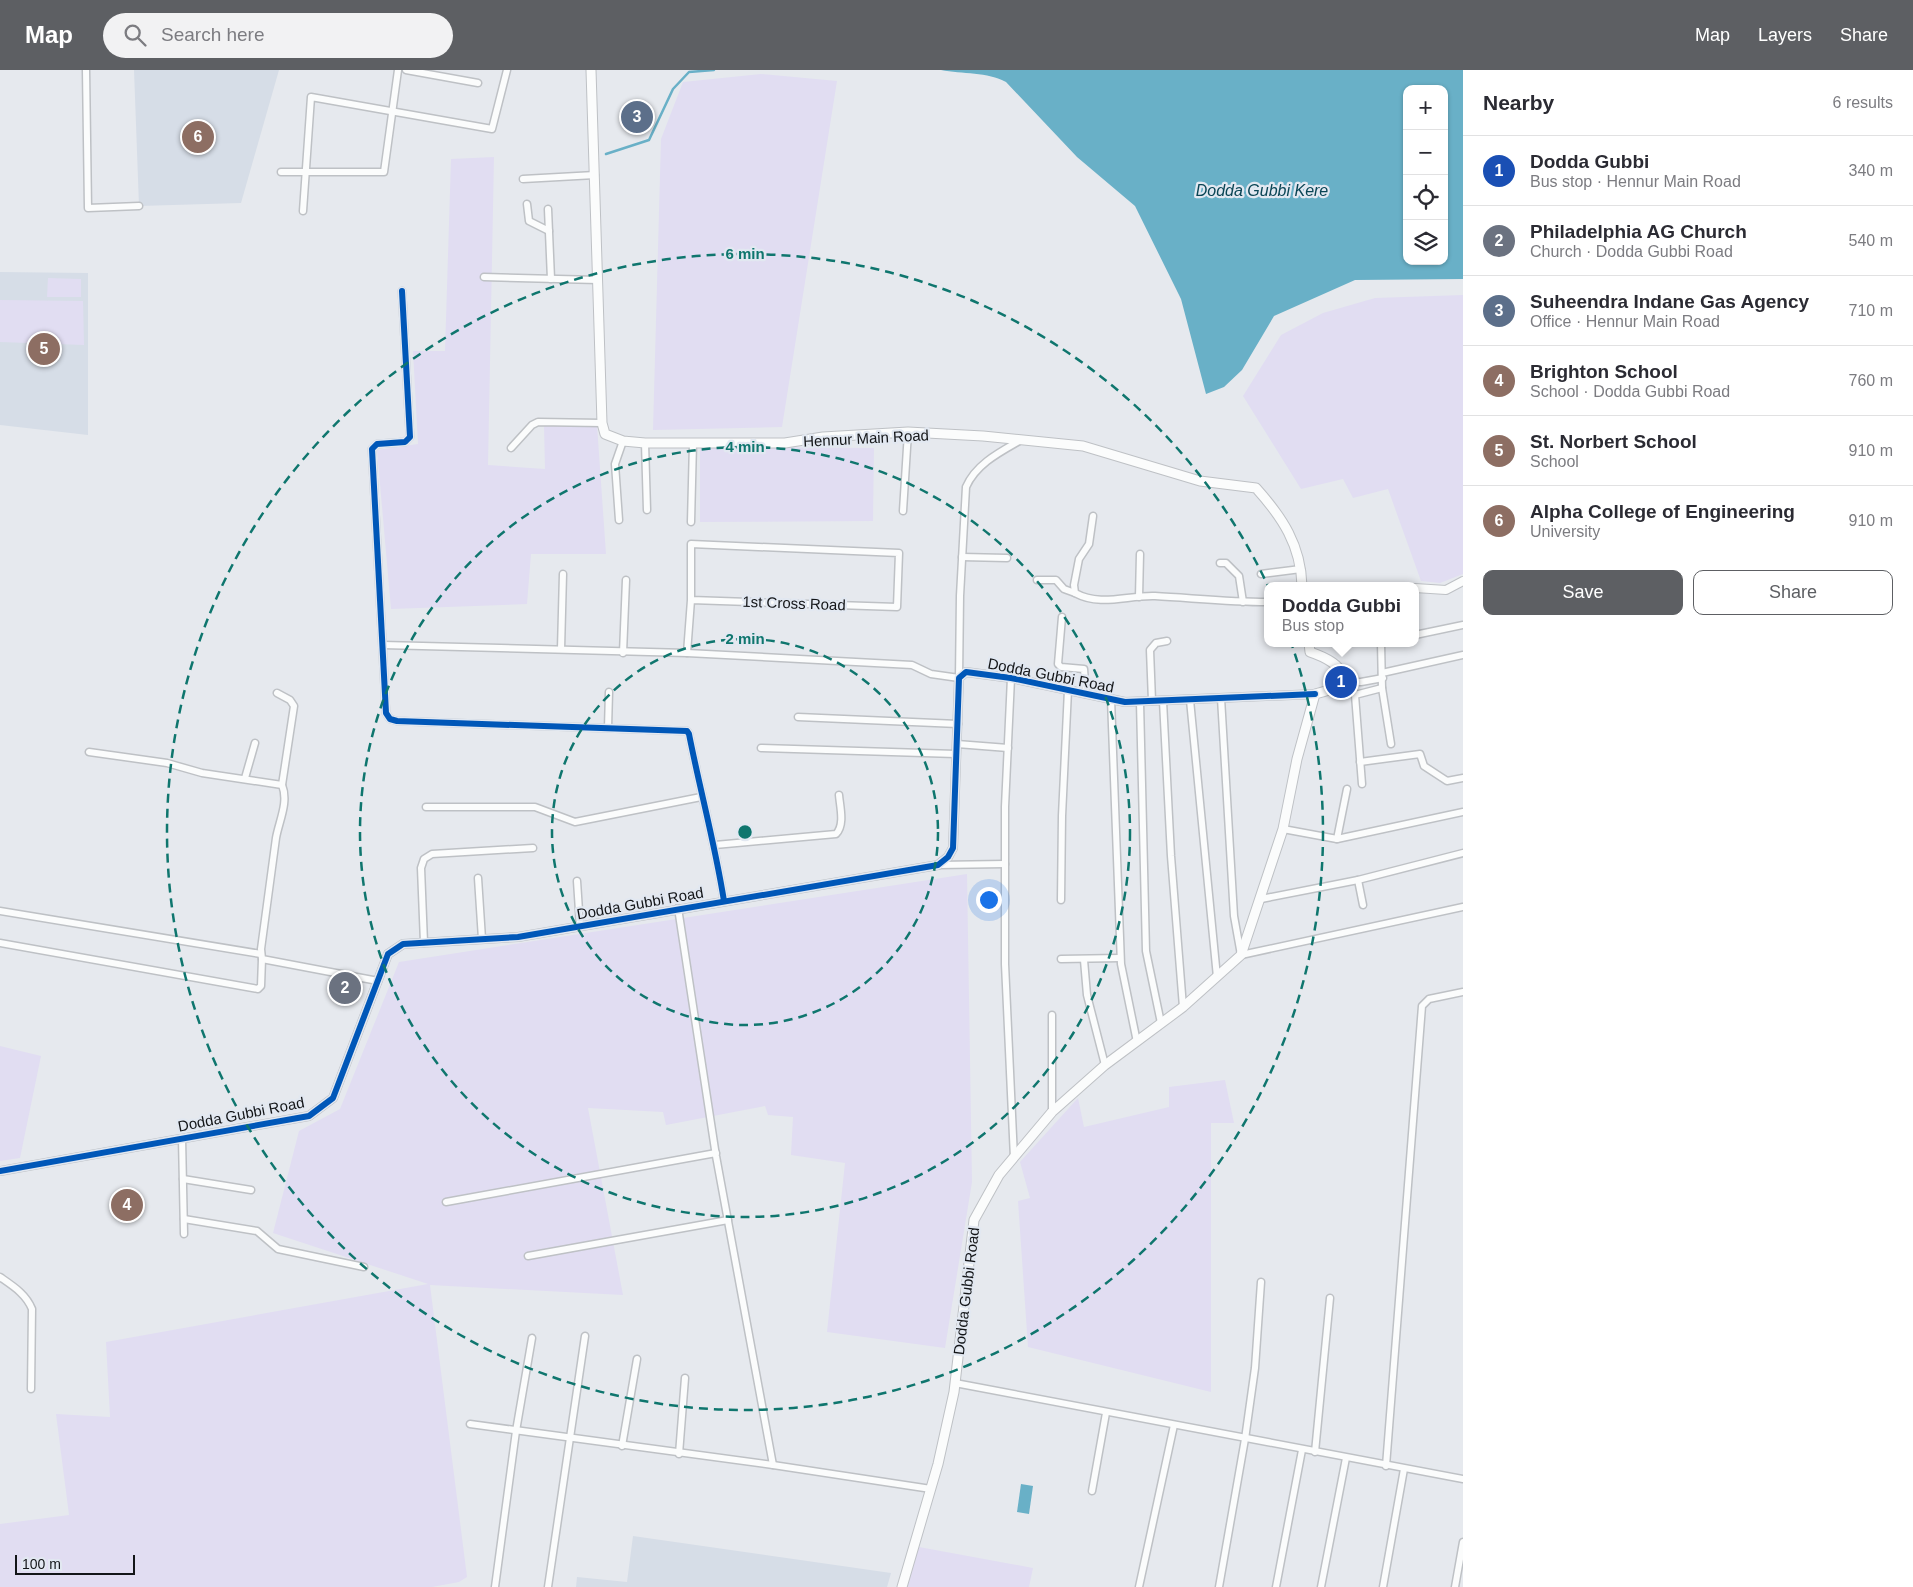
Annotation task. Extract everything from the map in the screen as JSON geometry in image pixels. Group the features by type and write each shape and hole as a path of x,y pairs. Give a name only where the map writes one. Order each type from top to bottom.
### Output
{"main road":[{"path":"592,70 602,423"},
{"name":"Hennur Main Road","path":"602,423 605,434 623,441 646,443 786,443 823,437 908,432 1022,439 1083,446 1200,481 1256,488 1279,514 1296,548 1302,582"},
{"path":"1309,647 1310,652 1326,657 1342,670 1341,682 1336,687 1315,694"},
{"name":"Dodda Gubbi Road","path":"902,1587 931,1489 955,1383 974,1220 999,1174 1052,1112 1105,1065 1184,1007 1241,955 1283,829 1297,759 1315,694"}],"street":[{"path":"86,70 88,208 139,206"},
{"path":"281,172 384,172 398,70"},
{"path":"406,70 478,83"},
{"path":"303,211 311,98 492,129 507,70"},
{"path":"523,179 595,176"},
{"path":"527,204 528,221 549,231"},
{"path":"548,209 551,279"},
{"path":"484,277 598,280"},
{"path":"402,291 410,437 405,442 377,444 372,449 386,713 390,718 397,721 686,731 689,734 701,798 715,845 724,901"},
{"path":"510,448 532,425 538,422 602,423"},
{"path":"902,511 908,432"},
{"path":"938,864 948,857 953,848 964,496 968,482 986,462 1022,439"},
{"path":"619,520 615,464 623,441"},
{"path":"646,443 647,510"},
{"path":"691,522 694,443"},
{"path":"1075,593 1074,585 1080,559 1089,544 1093,516"},
{"name":"1st Cross Road","path":"691,544 899,553 896,607 691,600 691,544"},
{"path":"1139,597 1140,554"},
{"path":"962,557 1007,558"},
{"path":"1220,563 1226,563 1239,576 1242,602"},
{"path":"1261,574 1301,569"},
{"path":"560,649 563,574"},
{"path":"623,653 626,580"},
{"path":"1036,580 1056,580 1064,589 1086,599 1105,600 1139,597 1264,602"},
{"path":"1419,588 1446,590 1463,581"},
{"path":"687,653 691,600"},
{"path":"1062,617 1058,664 1061,667 1084,669 1086,694"},
{"path":"1419,633 1463,625"},
{"path":"1152,701 1150,650 1156,643 1167,641"},
{"path":"383,645 560,649 623,653 687,653 912,665 931,674 959,678"},
{"path":"1381,647 1382,688 1391,744"},
{"path":"1341,682 1361,682 1463,655"},
{"name":"Dodda Gubbi Road","path":"959,678 966,672 1011,678 1125,702 1315,694"},
{"path":"1011,678 1005,864 1005,964 1014,1158"},
{"path":"1341,682 1349,685 1355,695 1362,784"},
{"path":"1355,695 1382,688"},
{"path":"1062,900 1062,816 1068,690"},
{"path":"608,728 609,692"},
{"path":"0,943 258,989 261,986 261,957 276,839 282,814 284,795 282,785 294,706 290,700 277,693"},
{"path":"1221,698 1234,916 1241,955 1463,907"},
{"path":"1111,699 1120,958 1137,1042"},
{"path":"1190,700 1217,977"},
{"path":"1163,701 1171,856 1184,1007"},
{"path":"1140,702 1146,951 1161,1023"},
{"path":"798,717 958,724"},
{"path":"245,778 255,743"},
{"path":"957,744 1008,748"},
{"path":"761,748 956,754"},
{"path":"89,752 167,763 202,773 282,785"},
{"path":"1360,762 1420,754 1424,766 1447,781 1463,778"},
{"path":"1336,839 1347,789"},
{"path":"715,845 836,834 840,830 841,825 839,796"},
{"path":"426,807 534,807 575,822 701,798"},
{"path":"1283,829 1336,839 1463,812"},
{"path":"424,943 421,868 424,859 432,854 534,848"},
{"path":"1261,899 1358,880 1463,853"},
{"path":"938,864 1005,864"},
{"name":"Dodda Gubbi Road","path":"0,1171 308,1116 333,1098 388,954 403,944 518,937 938,864"},
{"path":"478,878 482,939"},
{"path":"1358,880 1363,905"},
{"path":"577,881 580,926"},
{"path":"678,908 716,1153 772,1465"},
{"path":"0,911 261,957 378,981"},
{"path":"1061,960 1120,958"},
{"path":"1084,960 1087,995 1105,1065"},
{"path":"1386,1466 1422,1006 1429,999 1463,992"},
{"path":"1052,1015 1052,1112"},
{"path":"182,1138 184,1234"},
{"path":"446,1202 716,1153"},
{"path":"183,1179 251,1190"},
{"path":"184,1219 257,1231 278,1249 364,1266"},
{"path":"528,1256 728,1220"},
{"path":"0,1277 28,1300 32,1309 31,1389"},
{"path":"1219,1587 1245,1439 1255,1368 1261,1282"},
{"path":"1315,1452 1330,1298"},
{"path":"548,1587 585,1336"},
{"path":"495,1587 516,1431 532,1338"},
{"path":"622,1446 637,1359"},
{"path":"679,1454 685,1378"},
{"path":"955,1383 1463,1480"},
{"path":"1092,1491 1106,1412"},
{"path":"470,1424 679,1454 772,1465 931,1489"},
{"path":"1140,1587 1174,1425"},
{"path":"1276,1587 1302,1450"},
{"path":"1321,1587 1346,1458"},
{"path":"1383,1587 1404,1469"},
{"path":"1455,1587 1463,1542"}],"shaded area":[{"path":"134,70 279,70 241,203 139,206"},
{"path":"761,74 837,81 782,427 653,430 661,139 683,82"},
{"path":"494,157 488,465 545,469 544,426 597,425 606,554 531,554 527,604 391,609 377,450 418,444 413,351 445,351 451,159"},
{"path":"0,272 88,273 88,435 0,425"},
{"path":"48,278 81,279 81,297 47,297"},
{"path":"1463,295 1463,574 1440,583 1421,581 1388,489 1353,498 1343,479 1301,489 1243,396 1281,335 1323,313 1375,298"},
{"path":"0,300 83,301 84,345 0,342"},
{"path":"700,447 874,448 873,521 700,522"},
{"path":"967,874 972,1182 945,1348 827,1332 845,1163 791,1155 793,1117 768,1115 765,1106 666,1125 663,1112 588,1108 623,1295 430,1285 467,1577 459,1582 432,1587 0,1587 0,1524 69,1515 56,1414 110,1417 106,1342 428,1284 273,1233 299,1131 340,1109 399,962"},
{"path":"0,1046 41,1056 20,1158 0,1161"},
{"path":"1225,1080 1234,1123 1211,1123 1211,1392 1028,1347 1018,1201 1030,1198 1020,1162 1078,1098 1084,1127 1169,1107 1169,1087"},
{"path":"633,1536 891,1573 887,1587 576,1587 577,1577 627,1582"},
{"path":"919,1547 1033,1568 1029,1587 906,1587"}],"water":[{"name":"Dodda Gubbi Kere","path":"941,70 1463,70 1463,279 1355,280 1274,316 1242,370 1224,387 1206,394 1181,299 1135,206 1077,157 1006,82 983,75"},
{"path":"1021,1484 1033,1486 1029,1514 1017,1512"}],"waterway":[{"path":"606,154 649,140 673,89 689,72 714,70"}],"cycle path":[{"path":"402,291 410,437 405,442 377,444 372,449 386,713 390,719 397,721 687,731 712,838 724,901"},
{"path":"0,1171 309,1116 333,1098 388,954 403,944 518,937 938,865 948,857 953,848 959,678 966,672 1011,678 1125,702 1315,694"}],"place":[{"name":"Suheendra Indane Gas Agency","path":"637,117"},
{"name":"Alpha College of Engineering","path":"198,137"},
{"name":"St. Norbert School","path":"44,349"},
{"name":"Dodda Gubbi","path":"1341,682"},
{"name":"Philadelphia AG Church","path":"345,988"},
{"name":"Brighton School","path":"127,1205"}]}
